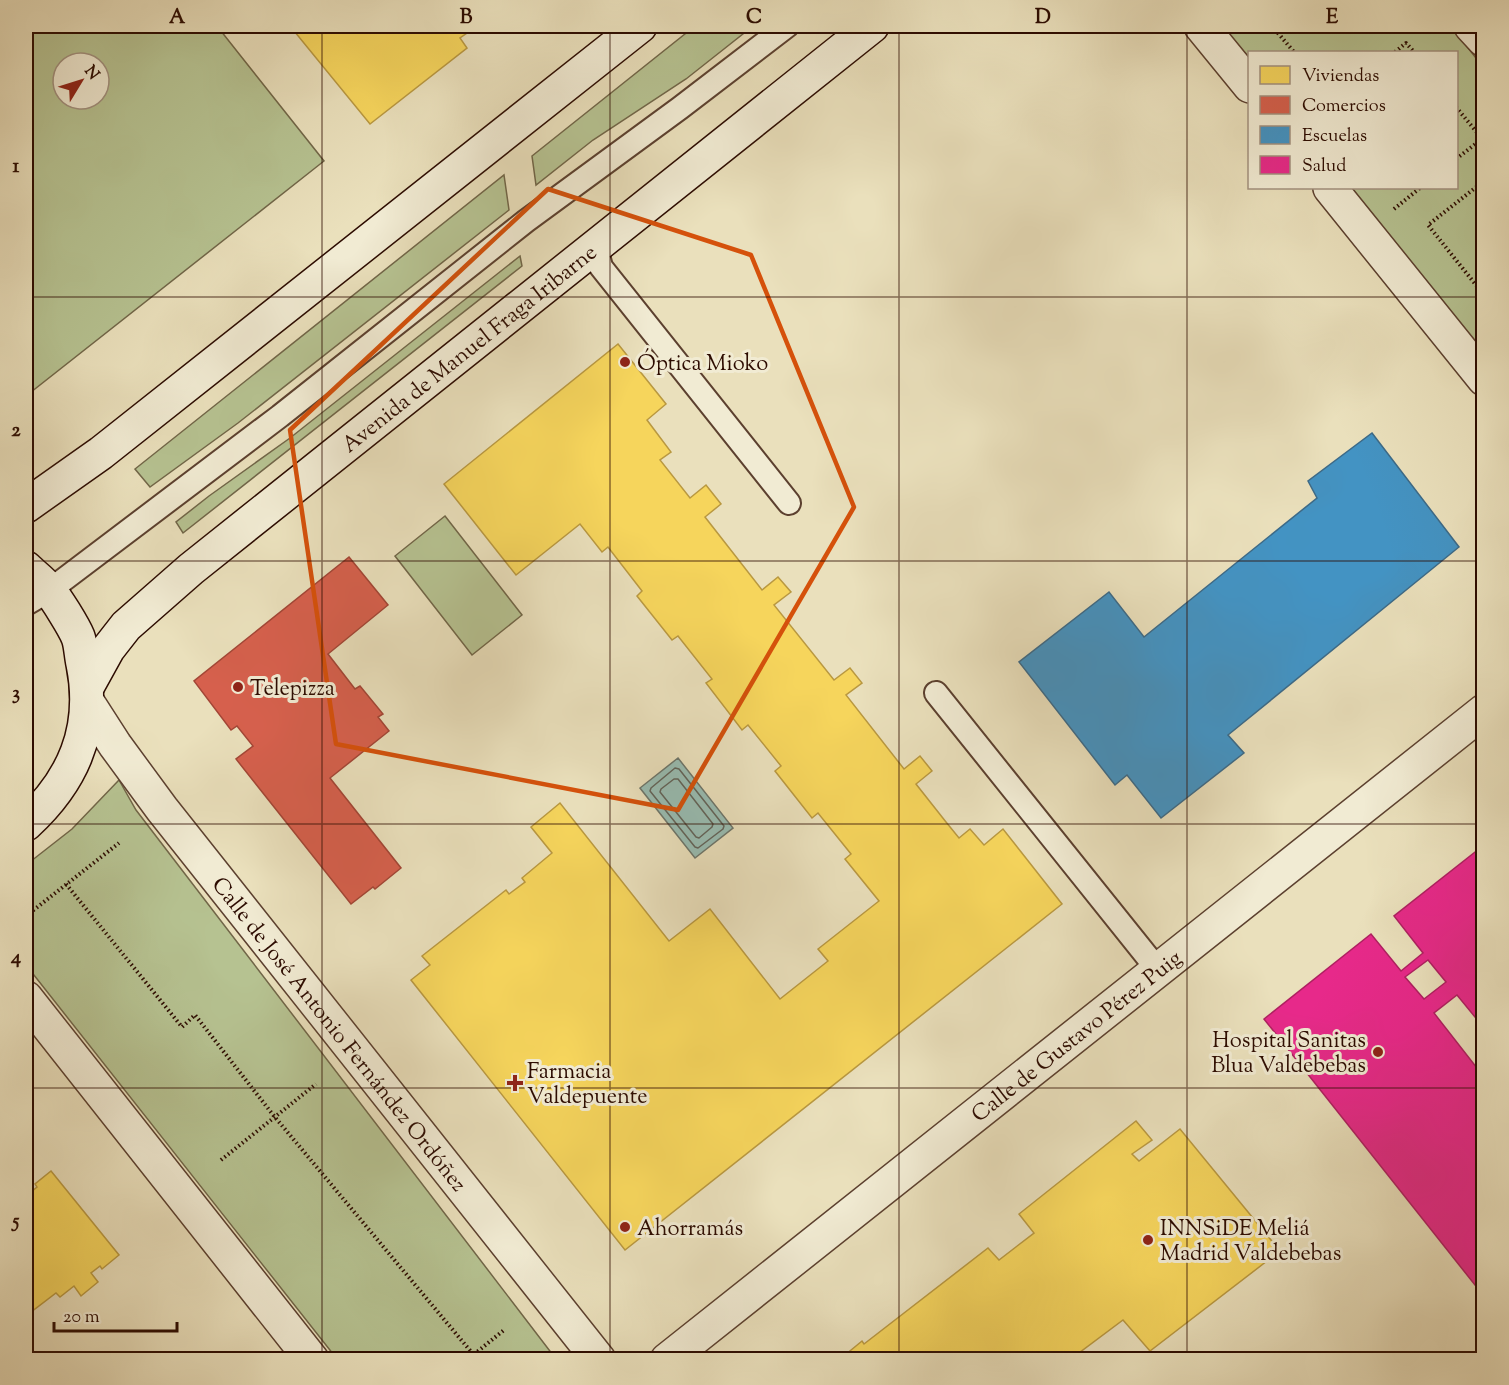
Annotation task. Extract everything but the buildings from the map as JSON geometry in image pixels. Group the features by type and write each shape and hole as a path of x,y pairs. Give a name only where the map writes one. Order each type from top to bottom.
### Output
{"street":[{"path":"26,506 100,453 640,26"},
{"name":"Avenida de Manuel Fraga Iribarne","path":"88,695 108,649 126,626 191,569 872,26"},
{"path":"1201,26 1248,83"},
{"path":"1220,26 1227,57"},
{"path":"1472,26 1484,40"},
{"path":"1331,189 1484,379"},
{"path":"26,568 38,597 77,637 88,695 83,738 71,767 59,787 26,824"},
{"name":"Calle de José Antonio Fernández Ordóñez","path":"88,695 115,745 162,809 599,1359"},
{"name":"Calle de Gustavo Pérez Puig","path":"667,1359 1484,711"},
{"path":"26,998 312,1359"}],"lane":[{"path":"26,619 38,597 280,416 526,221 787,26"},
{"path":"596,247 601,267 789,503"},
{"path":"936,693 1158,970"}],"path":[{"path":"1272,26 1293,51"},
{"path":"1396,51 1406,43 1413,51"},
{"path":"1458,109 1483,139 1458,158"},
{"path":"1484,181 1428,225 1484,295"},
{"path":"1386,215 1419,189"},
{"path":"26,916 119,843"},
{"path":"66,884 182,1026 195,1015 274,1116 478,1359"},
{"path":"221,1160 316,1084"},
{"path":"467,1359 504,1330"}],"highlighted area":[{"path":"548,189 751,255 854,507 678,810 336,744 290,430"}],"green space":[{"path":"26,26 217,26 324,161 26,396"},
{"path":"695,26 753,26 686,79 593,140 536,185 532,156"},
{"path":"1217,26 1451,26 1483,67 1483,359 1347,189 1458,189 1458,51 1248,51 1248,66"},
{"path":"504,175 509,210 238,423 150,487 135,469"},
{"path":"520,256 522,266 183,533 176,522 290,438"},
{"path":"445,516 522,615 472,655 395,556"},
{"path":"119,780 136,810 556,1359 337,1359 26,965 26,865 72,829"}],"water":[{"path":"678,758 733,828 695,858 640,788"}],"place":[{"name":"Óptica Mioko","path":"625,362"},
{"name":"Telepizza","path":"238,687"},
{"name":"Hospital Sanitas Blua Valdebebas","path":"1378,1052"},
{"name":"Farmacia Valdepuente","path":"515,1083"},
{"name":"Ahorramás","path":"625,1227"},
{"name":"INNSiDE Meliá Madrid Valdebebas","path":"1148,1240"}]}
